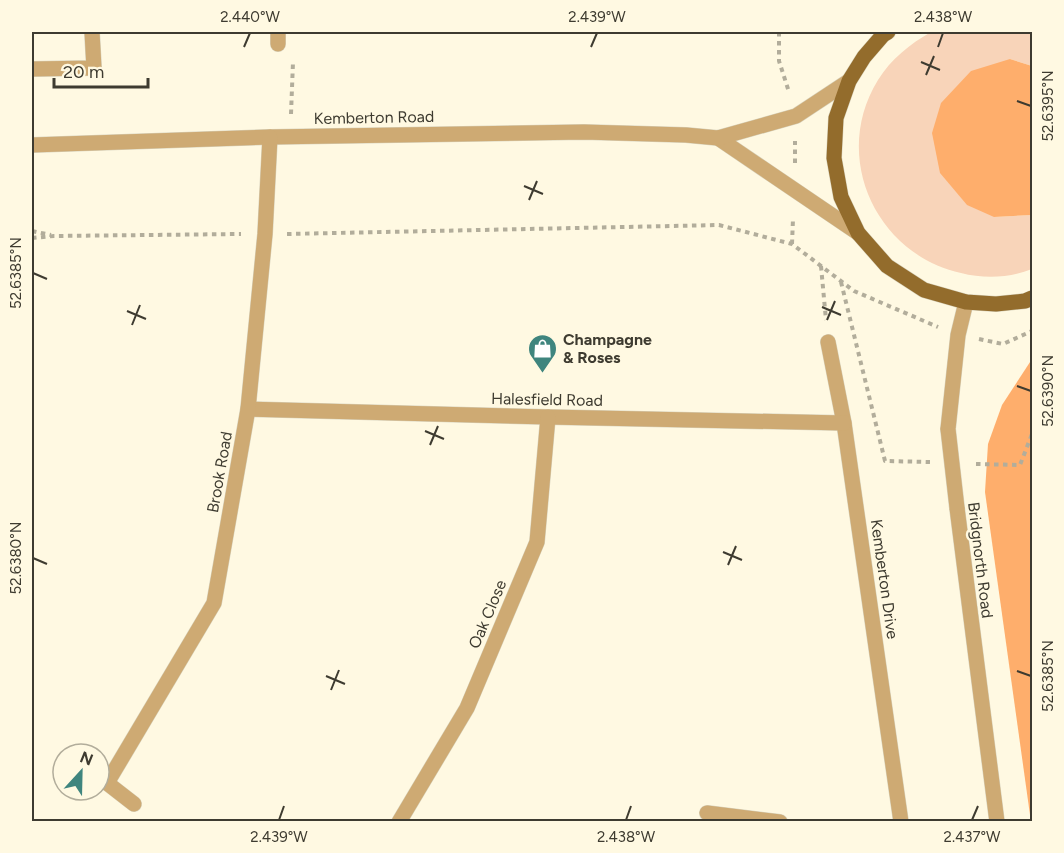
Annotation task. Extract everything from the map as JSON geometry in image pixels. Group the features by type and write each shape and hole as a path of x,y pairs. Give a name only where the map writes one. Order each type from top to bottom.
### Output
{"main road":[{"path":"885,33 864,57 849,81 837,118 834,158 841,197 858,233 887,266 924,290 966,302 996,304 1032,298"}],"street":[{"path":"32,69 94,68 92,32"},
{"name":"Kemberton Road","path":"32,145 270,137 584,132 718,138 796,116 849,81"},
{"name":"Brook Road","path":"111,768 214,603 248,409 265,234 270,137"},
{"name":"Kemberton Road","path":"718,138 858,233"},
{"name":"Bridgnorth Road","path":"966,302 957,336 948,429 997,822"},
{"name":"Kemberton Drive","path":"828,342 844,423 901,822"},
{"name":"Halesfield Road","path":"248,409 844,423"},
{"name":"Oak Close","path":"399,822 467,708 537,542 548,417"},
{"name":"Brook Road","path":"111,787 134,804"},
{"path":"707,813 780,822"}],"path":[{"path":"278,38 294,58 290,137"},
{"path":"32,238 719,225 792,244 854,291 957,336 1003,344 1032,331"},
{"path":"32,231 54,236"},
{"path":"821,266 828,342"},
{"path":"841,282 885,460 930,462"},
{"path":"975,464 1020,465 1032,434"}],"shaded area":[{"path":"931,32 1032,32 1032,66 1010,59 994,217 1032,215 1032,269 1006,276 979,276 961,273 931,262 905,246 885,224 870,198 861,169 859,140 865,109 878,80 889,65 908,47"},
{"path":"1010,59 1032,66 1032,215 994,217 967,205 940,173 932,133 941,103 971,71"},
{"path":"1032,359 1031,822 985,492 988,444 1002,405"}],"place":[{"name":"Champagne & Roses","path":"542,374"}]}
